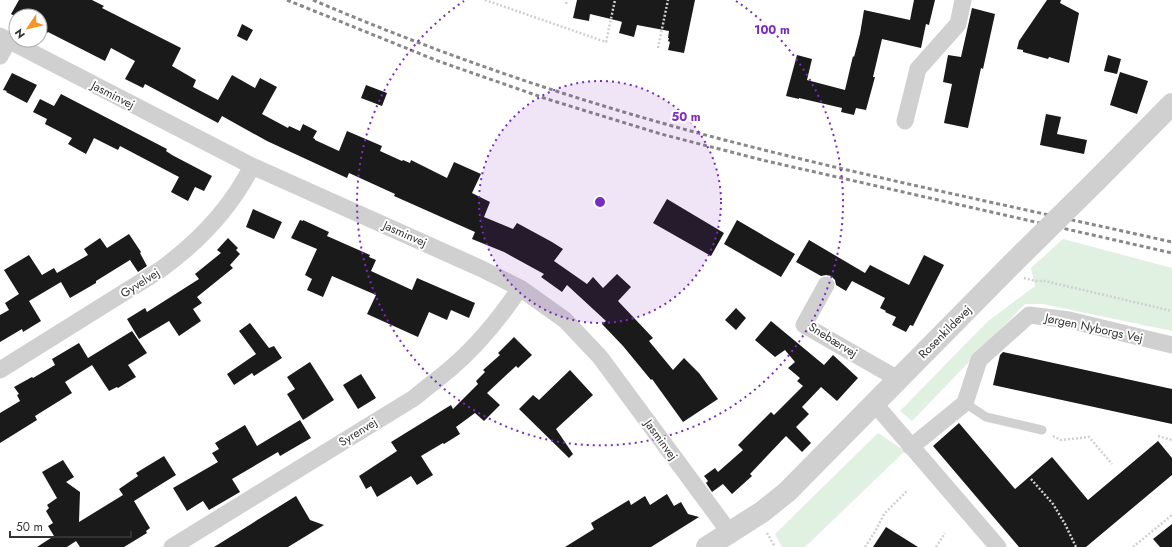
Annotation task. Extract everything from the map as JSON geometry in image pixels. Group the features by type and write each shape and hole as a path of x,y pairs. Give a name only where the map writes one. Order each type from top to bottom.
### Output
{"street":[{"path":"905,121 918,69 958,24 963,0"},
{"path":"0,56 4,38"},
{"name":"Jasminvej","path":"4,38 252,166 482,268 520,288 565,320 600,357 730,533"},
{"name":"Rosenkildevej","path":"707,547 762,512 787,492 898,379 1017,270 1096,181 1172,104"},
{"name":"Gyvelvej","path":"0,370 160,270 182,254 214,221 243,185 252,166"},
{"name":"Snebærvej","path":"826,285 804,325 898,379"},
{"name":"Syrenvej","path":"172,547 414,398 451,368 480,339 506,309 520,288"},
{"name":"Jørgen Nyborgs Vej","path":"965,403 980,360 1029,315 1069,320 1172,345"},
{"path":"874,403 998,547"},
{"path":"911,447 965,403"}],"lane":[{"path":"965,403 986,417 1042,430"}],"path":[{"path":"486,0 606,42 615,0"},
{"path":"566,4 567,0"},
{"path":"658,48 668,0"},
{"path":"1017,270 1035,281 1045,281 1172,311"},
{"path":"1042,430 1061,440 1089,437 1112,464"},
{"path":"1158,436 1172,440"},
{"path":"1031,479 1053,504 1076,547"},
{"path":"865,547 884,514 908,490"},
{"path":"1132,547 1172,515"},
{"path":"768,532 775,547"},
{"path":"936,547 945,533"}],"green space":[{"path":"1063,239 1172,268 1172,331 1043,304 1025,304 912,421 900,411 987,322 1035,286 1031,268"},
{"path":"878,433 905,451 805,547 782,547 775,534"}],"building":[{"path":"19,0 92,0 104,6 102,8 181,48 172,66 196,80 193,87 218,100 232,75 255,88 260,78 277,87 262,114 288,128 289,126 300,131 303,124 317,131 313,138 315,140 339,151 347,131 382,146 380,151 402,161 403,160 410,163 411,160 447,178 454,162 481,174 472,193 490,202 484,217 513,229 517,223 563,249 554,261 587,284 593,277 603,288 617,274 631,287 618,301 653,338 649,341 673,370 684,358 699,373 718,399 683,422 652,379 651,380 623,346 602,324 606,321 567,285 562,292 541,277 544,274 504,252 472,239 475,232 394,196 395,194 349,173 347,178 267,141 222,116 218,123 145,84 143,88 125,79 135,61 111,48 105,61 48,32 48,8 14,8"},
{"path":"577,0 695,0 684,53 668,50 670,42 668,41 669,31 637,25 634,37 619,33 622,22 619,21 590,14 589,21 573,18"},
{"path":"914,0 935,0 929,25 926,24 921,48 882,39 873,77 875,77 866,110 856,108 854,115 841,112 842,108 786,96 797,55 812,59 807,80 845,90 860,34 864,10 910,20"},
{"path":"1047,0 1061,0 1060,3 1079,13 1069,63 1049,57 1048,59 1017,49 1019,41"},
{"path":"972,8 995,14 968,128 944,123 952,84 943,82 948,55 961,57"},
{"path":"242,24 253,30 247,41 237,36"},
{"path":"1108,55 1121,59 1117,74 1104,71"},
{"path":"1120,72 1148,81 1137,114 1110,105"},
{"path":"12,73 37,85 27,103 3,90"},
{"path":"366,85 387,93 382,106 361,98"},
{"path":"61,94 167,149 166,151 172,155 212,176 204,191 195,187 188,201 171,192 179,177 120,146 118,150 94,138 86,154 68,144 72,138 45,124 47,119 33,112 40,99 54,106"},
{"path":"1046,114 1061,117 1057,134 1087,140 1084,154 1040,145"},
{"path":"667,199 724,233 711,256 653,223"},
{"path":"253,209 282,222 274,239 246,227"},
{"path":"300,220 329,232 327,236 370,255 369,257 376,260 371,271 412,290 417,278 475,303 469,318 451,310 447,320 429,312 418,337 367,314 376,295 332,276 323,297 307,290 312,279 305,275 317,249 291,238"},
{"path":"737,220 795,254 781,277 724,244"},
{"path":"129,234 141,252 140,253 147,266 138,272 130,260 96,281 96,283 70,298 61,282 29,301 41,321 23,332 22,329 0,342 0,315 9,310 5,303 19,294 4,270 29,255 42,275 54,268 57,273 88,255 84,249 100,238 107,248"},
{"path":"228,238 238,248 236,250 240,254 230,265 233,268 197,297 202,303 193,309 201,321 179,336 169,321 139,339 127,319 145,308 147,312 199,279 195,274 221,253 217,250"},
{"path":"809,240 865,273 870,265 909,285 924,255 944,265 913,326 910,325 906,332 892,325 896,317 880,308 885,298 852,281 846,291 836,285 835,280 831,276 821,276 796,262"},
{"path":"736,308 746,318 736,330 725,320"},
{"path":"771,321 824,365 833,355 858,378 837,401 821,387 802,407 809,414 796,427 811,443 802,452 786,436 750,474 752,476 732,494 723,484 712,492 706,483 708,481 704,476 715,468 718,472 743,450 738,445 771,412 774,415 803,386 797,381 800,378 788,368 795,362 785,350 775,357 755,340"},
{"path":"250,323 269,348 274,346 282,358 254,376 252,373 234,385 227,374 256,354 239,331"},
{"path":"132,331 147,353 128,365 136,377 118,388 117,387 109,391 92,365 65,382 72,393 35,416 37,420 0,443 0,413 20,401 17,395 19,394 14,387 55,365 52,359 79,343 88,358"},
{"path":"514,337 532,355 518,368 516,366 487,393 500,405 484,421 475,413 456,427 460,434 421,456 433,475 417,485 411,476 377,497 371,486 366,489 359,476 397,451 391,442 451,405 453,409 478,384 476,381 485,372 483,370 500,355 498,353"},
{"path":"1003,352 1172,389 1172,424 993,385 1000,355"},
{"path":"310,362 334,400 303,420 287,394 295,389 287,377"},
{"path":"570,370 593,395 556,429 573,454 569,458 519,409 533,395 539,400"},
{"path":"361,374 376,398 358,409 343,385"},
{"path":"300,420 311,438 280,456 278,452 232,479 240,492 209,510 203,501 187,511 173,488 218,462 212,453 219,449 215,443 245,425 257,446"},
{"path":"959,423 1015,489 1052,457 1088,500 1158,441 1172,458 1172,475 1086,547 1019,547 933,446"},
{"path":"164,456 176,475 134,501 150,528 146,531 147,533 124,547 80,547 76,541 67,547 37,547 54,536 48,526 53,523 46,511 49,508 47,505 57,498 42,472 63,460 74,477 66,482 80,492 79,522 123,495 119,489 138,476 136,473"},
{"path":"667,494 674,506 681,502 688,514 699,517 651,547 565,547 594,529 591,523 629,500 631,505 645,496 650,505"},
{"path":"296,496 310,520 324,525 288,547 214,547"},
{"path":"1172,524 1172,547 1160,547 1153,539"},
{"path":"886,527 918,547 873,547"}],"railway":[{"path":"287,0 438,61 547,99 661,134 762,160 1172,253"},
{"path":"313,0 362,21 462,59 563,93 665,124 830,166 1172,242"}]}
